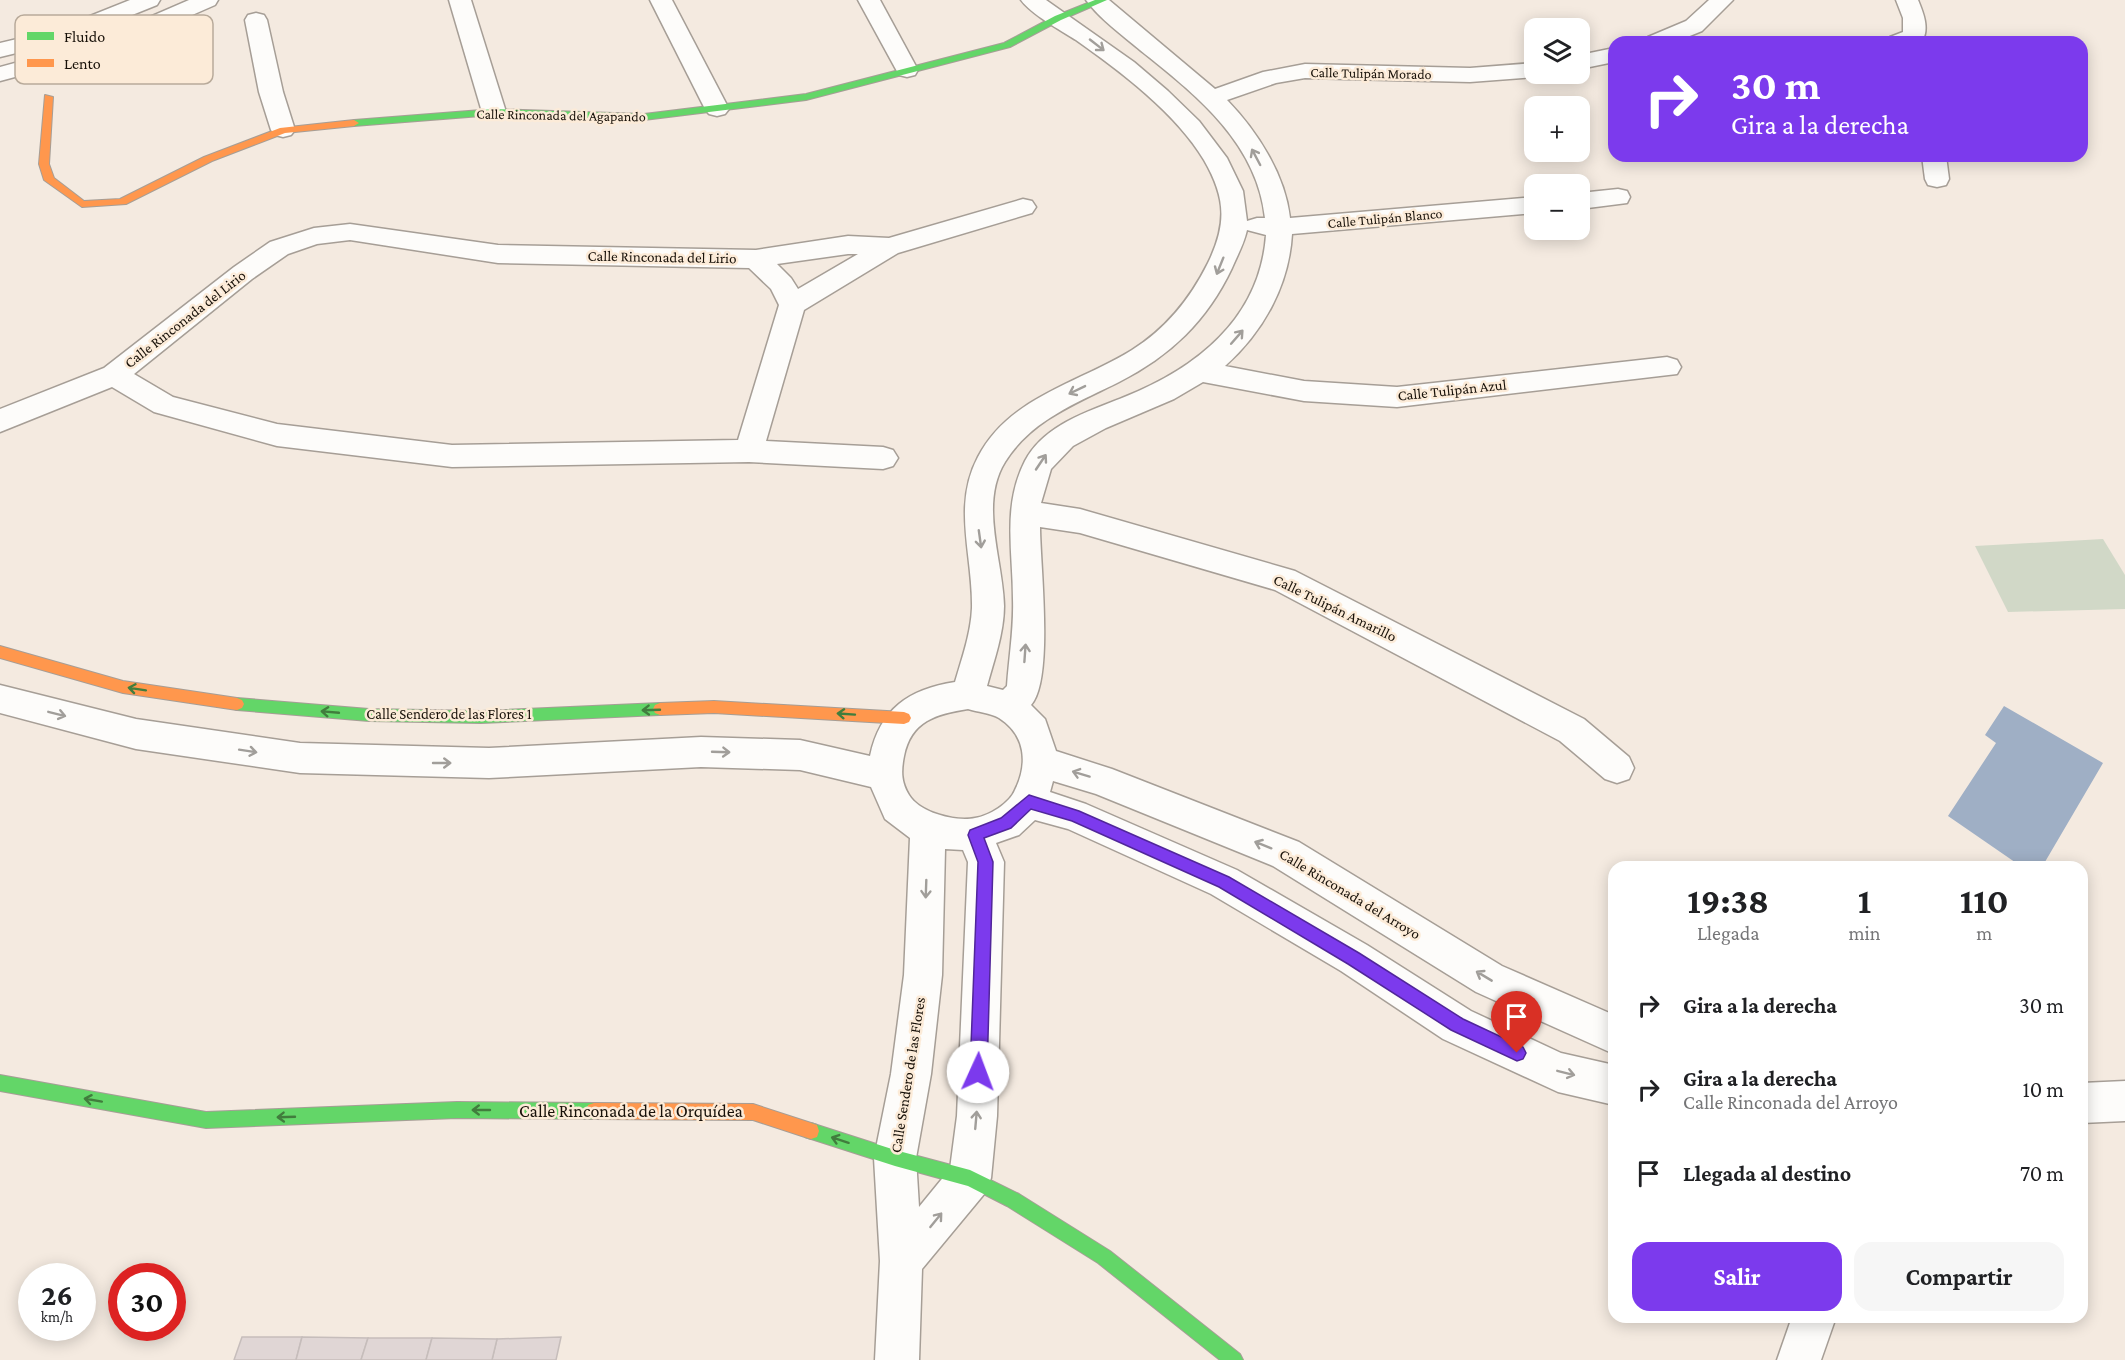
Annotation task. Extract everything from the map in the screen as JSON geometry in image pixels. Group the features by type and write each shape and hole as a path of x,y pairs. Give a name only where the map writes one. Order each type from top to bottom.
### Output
{"street":[{"path":"111,15 149,0"},
{"path":"174,15 207,0"},
{"path":"460,0 494,112"},
{"path":"661,0 717,109"},
{"path":"869,0 907,70"},
{"path":"968,695 983,638 988,608 978,524 982,482 990,460 1013,430 1028,416 1049,403 1128,365 1183,325 1212,285 1235,226 1234,205 1225,174 1200,135 1179,113 1094,42 1032,0"},
{"path":"1670,36 1694,26 1722,0"},
{"path":"1907,0 1914,18 1911,36"},
{"path":"1009,706 1023,691 1029,602 1025,513 1027,485 1040,461 1053,446 1099,420 1162,393 1201,372 1237,339 1259,309 1275,264 1280,227 1270,182 1248,141 1211,98 1159,56 1100,1"},
{"name":"Calle Rinconada del Agapando","path":"48,97 44,164 49,180 82,204 122,202 208,159 283,130 397,118 494,112 644,117 806,97 1007,45 1058,18 1100,1"},
{"path":"256,20 271,92 283,130"},
{"path":"0,50 15,46"},
{"path":"1590,60 1608,56"},
{"path":"0,74 15,70"},
{"name":"Calle Tulipán Morado","path":"1211,98 1272,77 1305,71 1470,75 1524,71"},
{"path":"1590,200 1618,197"},
{"name":"Calle Tulipán Blanco","path":"1235,226 1280,227 1524,206"},
{"path":"749,451 792,305 889,247 1023,207"},
{"name":"Calle Rinconada del Lirio","path":"2,421 114,375 243,273 279,248 314,236 350,232 498,255 756,259 782,284 792,305"},
{"path":"756,259 848,245 889,247"},
{"name":"Calle Tulipán Azul","path":"1201,372 1304,390 1397,397 1667,367"},
{"name":"Calle Rinconada del Lirio","path":"114,375 164,405 277,435 452,456 588,456 749,451 883,458"},
{"name":"Calle Tulipán Amarillo","path":"1025,513 1080,521 1284,580 1572,730 1617,768"},
{"name":"Calle Sendero de las Flores 1","path":"0,652 123,687 232,704 369,715 481,717 714,707 904,718"},
{"path":"968,695 1009,706 1033,730 1042,762 1029,802 1006,823 975,835 928,831 897,808 883,774 890,742 904,718 940,699 968,695"},
{"path":"0,699 136,734 300,758 489,763 700,752 800,755 883,774"},
{"name":"Calle Rinconada del Arroyo","path":"1042,762 1100,780 1286,854 1489,980 1608,1032"},
{"path":"1029,802 1074,815 1224,882 1354,958 1457,1025 1558,1072 1608,1083"},
{"name":"Calle Sendero de las Flores","path":"902,1261 895,1158 911,1074 923,975 928,831"},
{"path":"897,1360 902,1261 970,1178 977,1116 986,862 975,835"},
{"name":"Calle Rinconada de la Orquídea","path":"0,1083 206,1120 457,1110 753,1112 895,1158 970,1178 1013,1200 1104,1257 1234,1360"},
{"path":"2088,1103 2125,1101"},
{"path":"1799,1360 1812,1323"}],"green space":[{"path":"2103,539 2125,575 2125,609 2008,612 1975,546"}],"water":[{"path":"2004,706 2103,763 2046,861 2013,861 1948,816 1996,743 1985,735"}],"building":[{"path":"242,1337 302,1337 296,1360 234,1360"},
{"path":"302,1337 368,1338 361,1360 296,1360"},
{"path":"561,1337 556,1360 492,1360 497,1339"},
{"path":"368,1338 432,1338 426,1360 361,1360"},
{"path":"432,1338 497,1339 492,1360 426,1360"}],"traffic: fast":[{"path":"354,123 494,112 644,117 806,97 1007,45 1058,18 1103,0"},
{"path":"237,704 369,715 481,717 660,709"},
{"path":"0,1083 206,1120 457,1110 594,1111"},
{"path":"811,1131 895,1158 970,1178 1013,1200 1104,1257 1234,1360"}],"traffic: slow":[{"path":"48,97 44,164 49,180 82,204 122,202 208,159 283,130 354,123"},
{"path":"0,652 123,687 237,704"},
{"path":"660,709 714,707 904,718"},
{"path":"594,1111 753,1112 811,1131"}],"route":[{"path":"978,1072 986,862 975,835 1006,823 1029,802 1074,815 1224,882 1354,958 1457,1025 1517,1053"}]}
